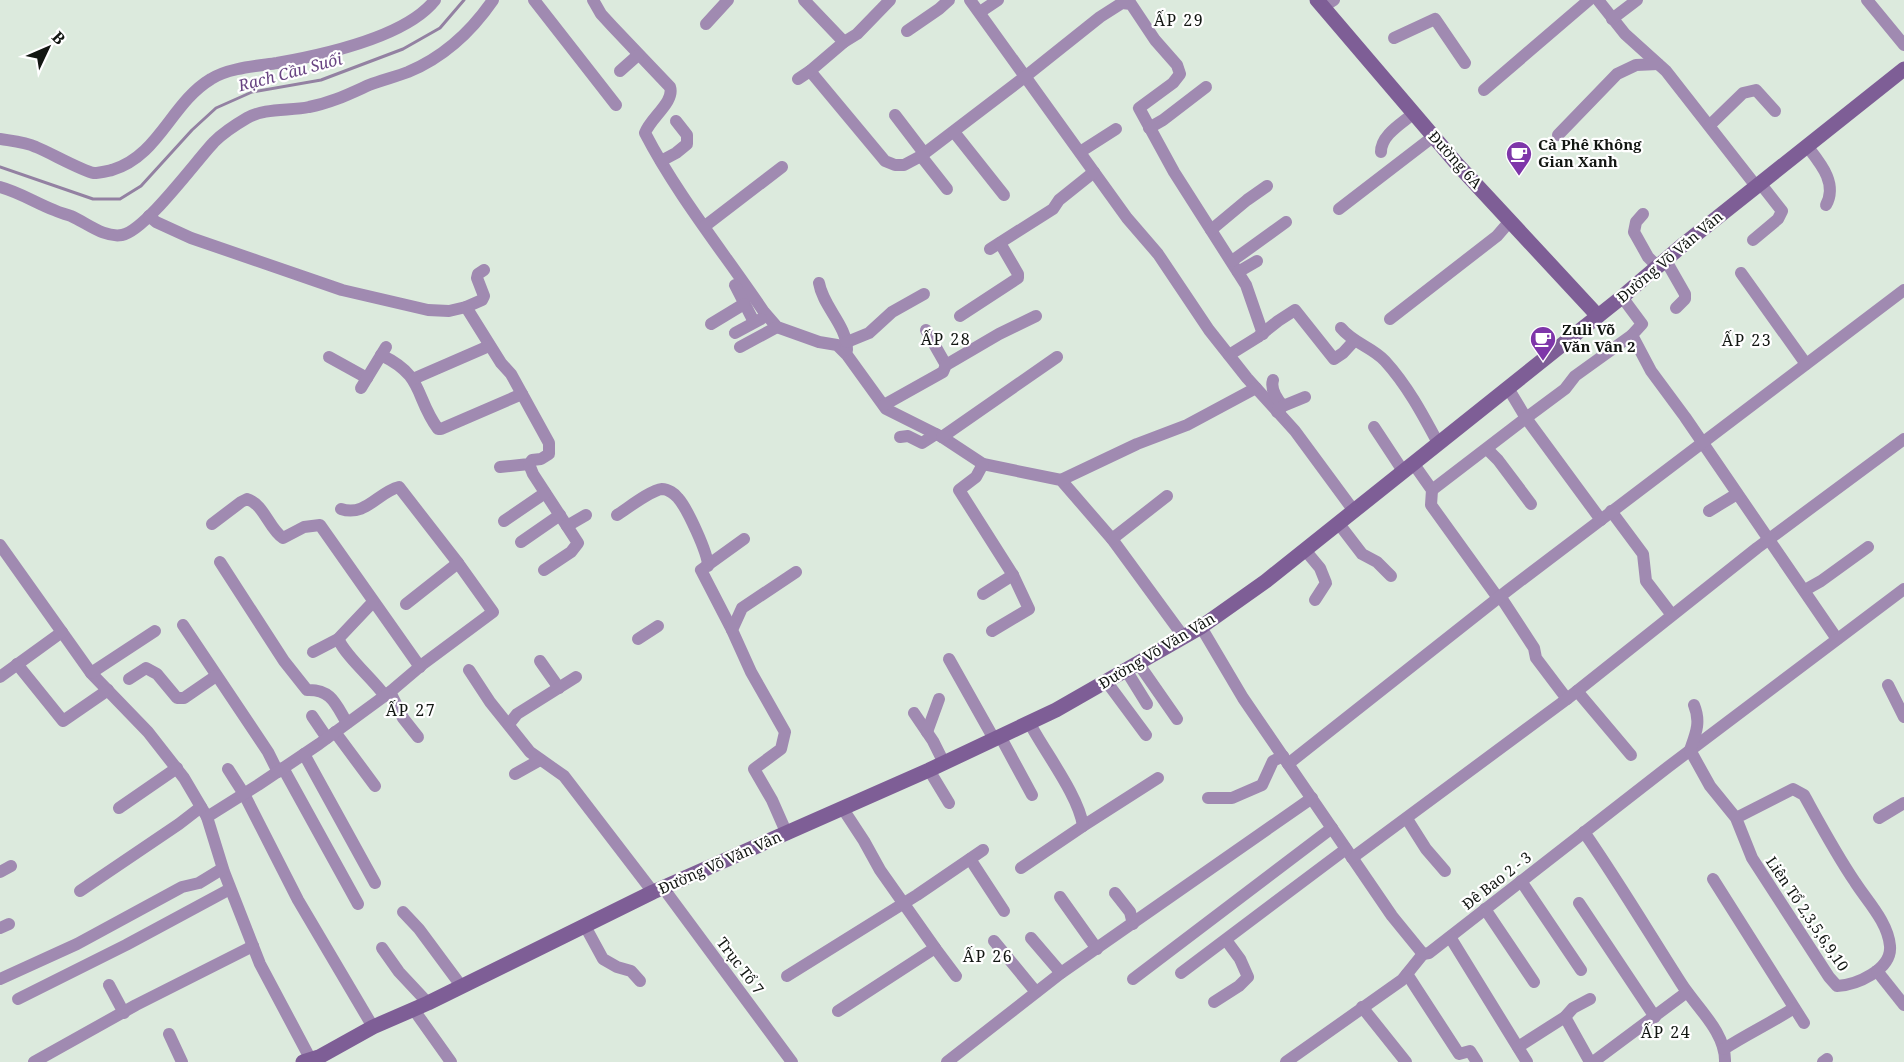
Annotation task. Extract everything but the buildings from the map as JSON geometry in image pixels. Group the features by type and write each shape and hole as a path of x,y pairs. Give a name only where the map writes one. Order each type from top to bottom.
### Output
{"street":[{"path":"0,139 33,146 93,173 112,170 138,158 155,142 180,109 211,78 240,69 321,55 368,39 412,21 435,0"},
{"path":"0,187 10,189 107,234 128,233 149,216 231,127 251,116 310,107 342,98 370,84 408,72 440,55 473,28 493,0"},
{"path":"534,0 616,105"},
{"path":"593,0 601,14 670,87 672,91 668,102 650,122 645,133 661,161 767,316 777,327 847,349"},
{"path":"706,24 728,0"},
{"path":"804,0 844,42"},
{"path":"798,79 857,34 890,0"},
{"path":"907,31 949,0"},
{"path":"970,0 1127,218 1158,254 1209,330 1256,388 1280,409 1354,512"},
{"path":"980,12 998,0"},
{"path":"1484,90 1588,0"},
{"path":"1598,0 1625,34 1666,71 1782,211 1778,219 1753,240"},
{"path":"1612,19 1637,0"},
{"path":"1866,0 1904,45"},
{"name":"Đường 6A","path":"1325,2 1414,113 1598,316"},
{"path":"810,71 885,161 895,165 904,165 923,155 954,132 1100,17 1122,3 1131,4 1155,40 1177,65 1180,74 1173,83 1139,108 1174,172 1246,285 1263,334"},
{"path":"1394,38 1435,19 1465,63"},
{"path":"620,71 638,55"},
{"path":"1558,135 1617,74 1636,65 1658,64"},
{"name":"Đường Võ Văn Vân","path":"314,1060 373,1028 421,1007 658,890 929,770 1056,710 1201,627 1252,592 1339,524 1622,297 1758,184 1904,69"},
{"path":"1149,128 1206,87"},
{"path":"1710,125 1743,93 1756,90 1775,111"},
{"path":"1381,152 1381,144 1389,133 1414,113"},
{"path":"895,115 948,189"},
{"path":"661,161 687,144 687,135 676,121"},
{"path":"1080,152 1116,129"},
{"path":"954,132 1004,195"},
{"path":"1339,209 1434,136"},
{"path":"1807,146 1822,165 1831,188 1826,205"},
{"path":"705,226 782,167"},
{"path":"960,316 1018,278 1018,274 995,246 1053,209 1059,200 1094,172"},
{"path":"1211,230 1246,200 1267,186"},
{"path":"1643,214 1636,222 1634,232 1648,257 1661,263 1685,294 1685,299 1676,309"},
{"path":"149,216 156,222 191,238 342,290 428,310 449,311 466,307 484,298 477,278 478,274 484,270"},
{"path":"1389,319 1497,236 1510,221"},
{"path":"1235,266 1286,222"},
{"path":"1235,266 1257,261"},
{"path":"1741,273 1806,364"},
{"path":"819,283 821,293 838,321 847,349 886,409 939,435 983,464 1061,480 1137,444 1186,425 1256,388"},
{"path":"735,285 754,322"},
{"path":"1208,798 1232,798 1262,785 1273,761 1286,760 1904,290"},
{"path":"847,349 892,312 924,294"},
{"path":"1622,297 1642,324 1632,335 1575,376 1565,389 1432,490 1431,505 1499,597 1534,648 1536,658 1631,755"},
{"path":"711,324 744,304"},
{"path":"466,307 489,346 511,375 549,443 549,454 541,459 532,460 529,464 500,467"},
{"path":"1229,355 1263,334 1295,310 1334,359 1343,354 1354,341"},
{"path":"735,333 767,316"},
{"path":"884,405 943,372 946,365 999,334 1036,316"},
{"path":"740,347 777,327"},
{"path":"1341,328 1354,341 1384,360 1403,384 1438,443"},
{"path":"926,330 946,365"},
{"path":"1632,335 1651,371 1686,417 1838,639"},
{"path":"413,379 489,346"},
{"path":"329,357 364,383 384,351 413,379 436,427 441,429 522,394"},
{"path":"900,437 908,436 922,443 939,435 1057,357"},
{"path":"1273,380 1272,384 1280,409"},
{"path":"1508,388 1526,418 1600,520"},
{"path":"1280,409 1305,397"},
{"path":"1374,427 1408,467 1432,490"},
{"path":"1181,973 1349,854 1407,819 1904,439"},
{"path":"1487,449 1531,504"},
{"path":"529,464 532,474 578,543 572,552 544,570"},
{"path":"983,464 976,477 959,490 1013,575 1029,609 992,631"},
{"path":"1061,480 1112,539 1183,636"},
{"path":"80,891 179,824 244,794 281,770 388,694 493,612 399,486 390,489 371,504 357,511 349,512 341,509"},
{"path":"617,515 650,494 662,489 672,492 679,499 700,552 708,558 708,566"},
{"path":"504,521 545,493"},
{"path":"1709,510 1737,494"},
{"path":"1112,539 1167,496"},
{"path":"212,524 240,502 248,499 254,502 283,538 304,527 320,525 420,667"},
{"path":"1611,511 1643,554 1646,581 1672,615"},
{"path":"521,542 560,515"},
{"path":"567,526 586,515"},
{"path":"1339,524 1362,554 1377,562 1391,576"},
{"path":"744,539 700,570 751,672 785,732 781,749 754,769 772,800 787,834"},
{"path":"0,545 91,673 148,732 177,768 204,812 222,868 260,964 314,1060"},
{"path":"1806,590 1868,547"},
{"path":"1305,550 1320,568 1326,583 1316,600"},
{"path":"220,562 307,690 317,689 327,692 347,723"},
{"path":"406,604 458,563"},
{"path":"732,630 742,608 796,572"},
{"path":"983,594 1013,575"},
{"name":"Đê Bao 2 - 3","path":"1286,1062 1407,974 1423,954 1429,953 1690,750 1904,589"},
{"path":"313,652 338,639 373,602"},
{"path":"183,625 281,770 358,904"},
{"path":"638,639 658,626"},
{"path":"1201,627 1242,698 1392,916 1423,954"},
{"path":"91,673 155,631"},
{"path":"0,677 62,632"},
{"path":"338,639 343,650 388,694 418,737"},
{"path":"950,659 1032,795"},
{"path":"540,661 559,688"},
{"path":"17,664 63,721 108,690"},
{"path":"1132,667 1147,704"},
{"path":"1132,667 1177,719"},
{"path":"129,679 146,668 157,674 177,698 184,698 216,676"},
{"name":"Trục Tổ 7","path":"469,670 490,702 530,752 564,776 658,890 792,1062"},
{"path":"509,724 517,714 576,677"},
{"path":"1106,681 1146,735"},
{"path":"1888,685 1904,717"},
{"path":"927,732 939,699"},
{"path":"1690,750 1698,726 1698,715 1694,705"},
{"path":"914,713 944,763"},
{"path":"312,716 375,786"},
{"path":"1029,723 1071,794 1082,815 1083,826"},
{"name":"Liên Tổ 2,3,5,6,9,10","path":"1690,750 1710,786 1736,818 1752,858 1837,986 1852,985 1877,971"},
{"path":"304,754 375,883"},
{"path":"515,774 540,760"},
{"path":"119,808 177,768"},
{"path":"228,769 244,794 298,900 373,1028"},
{"path":"929,770 949,803"},
{"path":"1021,868 1158,778"},
{"path":"1736,818 1793,789 1804,795 1854,881 1881,920 1890,946 1887,961 1877,971 1904,1005"},
{"path":"947,1062 1061,973 1311,798"},
{"path":"1879,818 1904,803"},
{"path":"843,808 880,870 957,976"},
{"path":"1407,819 1426,849 1445,872"},
{"path":"1133,979 1332,828"},
{"path":"1584,832 1714,1030 1724,1049 1725,1062"},
{"path":"787,976 983,850"},
{"path":"970,859 1004,911"},
{"path":"0,979 76,944 182,887 199,883 222,868"},
{"path":"1713,879 1804,1023"},
{"path":"1521,881 1581,970"},
{"path":"18,999 126,945 230,889"},
{"path":"1115,893 1130,912 1133,924"},
{"path":"1060,897 1097,949"},
{"path":"1579,903 1655,1017"},
{"path":"1485,909 1534,982"},
{"path":"403,912 419,929 462,987"},
{"path":"585,926 603,959 616,967 631,971 640,981"},
{"path":"1450,937 1527,1062"},
{"path":"1031,938 1061,973"},
{"path":"1214,1002 1239,986 1248,976 1240,959 1226,939"},
{"path":"994,940 1036,992"},
{"path":"34,1062 253,946"},
{"path":"382,948 421,1007 451,1062"},
{"path":"837,1011 935,948"},
{"path":"1407,974 1459,1054 1470,1051 1477,1062"},
{"path":"109,985 124,1013"},
{"path":"1565,1017 1592,1062 1687,992"},
{"path":"1518,1047 1565,1017 1573,1008 1590,999"},
{"path":"1362,1007 1406,1062"},
{"path":"1724,1049 1744,1035 1780,1018 1794,1008"},
{"path":"169,1034 182,1062"}],"waterway":[{"name":"Rạch Cầu Suối","path":"0,167 93,199 120,199 141,186 192,130 216,108 252,92 321,80 403,49 440,28 464,0"}],"place":[{"name":"Cà Phê Không Gian Xanh","path":"1519,177"},
{"name":"Zuli Võ Văn Vân 2","path":"1543,362"}],"district":[{"name":"ẤP 29","path":"1179,20"},
{"name":"ẤP 28","path":"946,339"},
{"name":"ẤP 23","path":"1747,340"},
{"name":"ẤP 27","path":"411,710"},
{"name":"ẤP 26","path":"988,956"},
{"name":"ẤP 24","path":"1666,1032"}]}
